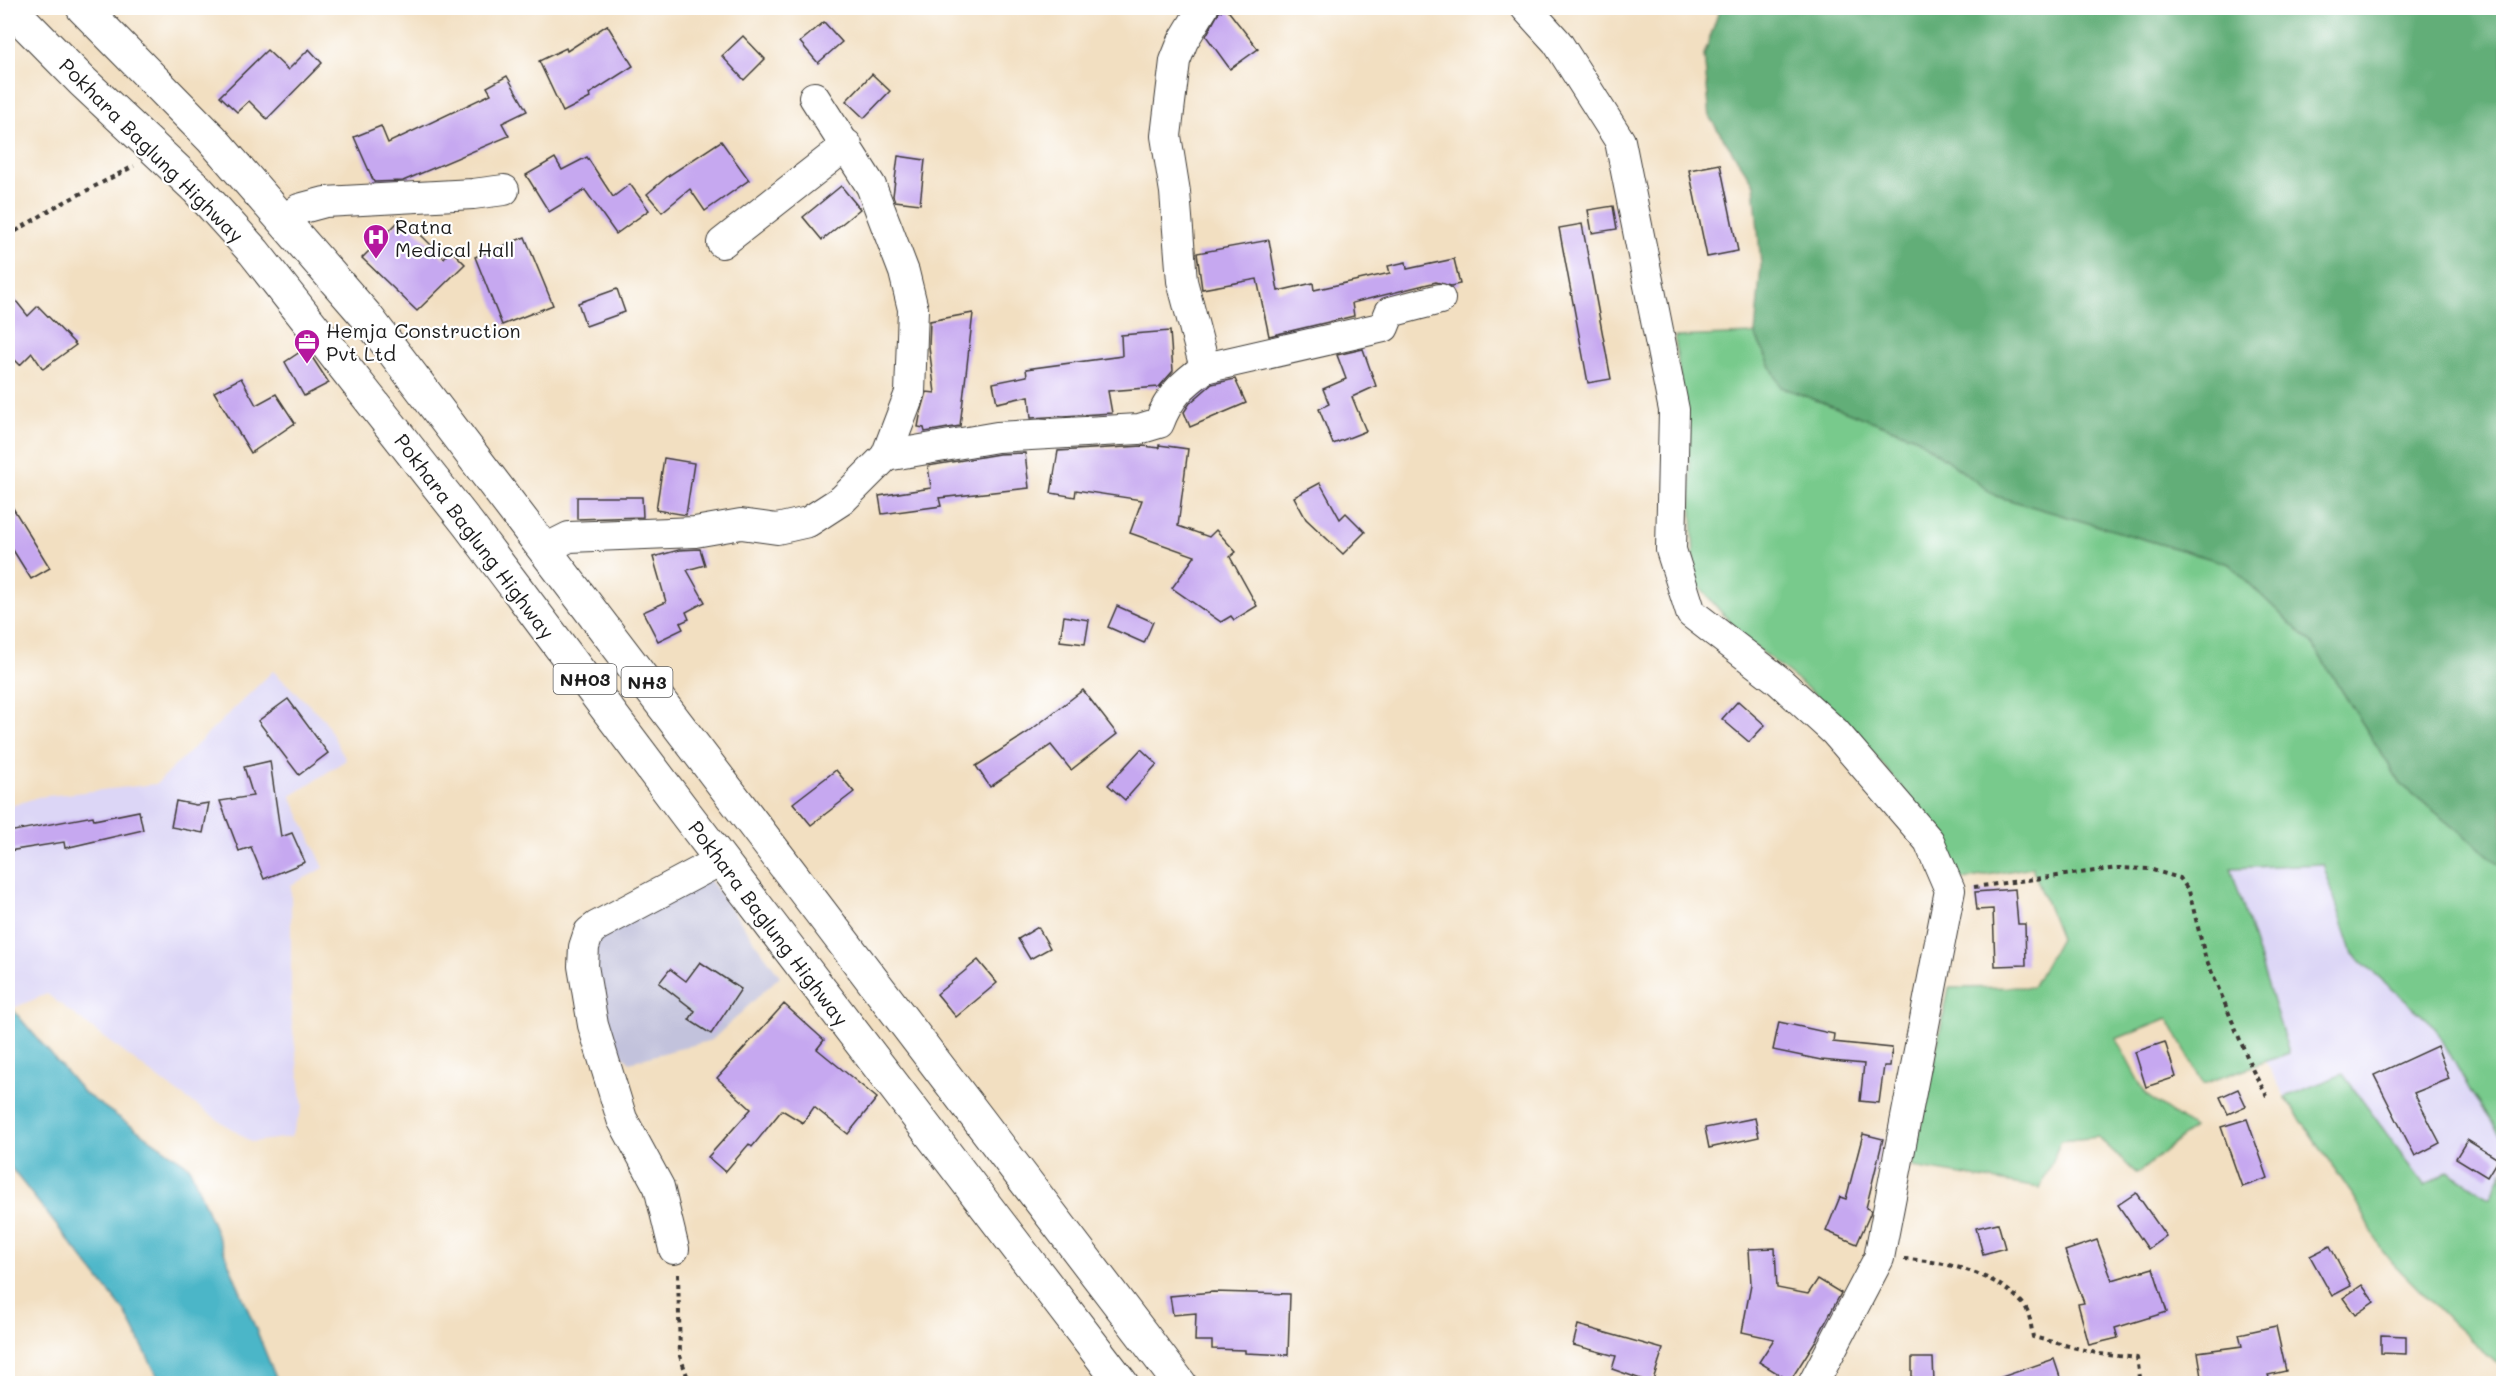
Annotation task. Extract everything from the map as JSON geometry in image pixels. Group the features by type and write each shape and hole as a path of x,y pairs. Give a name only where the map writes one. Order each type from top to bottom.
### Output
{"highway":[{"name":"Pokhara Baglung Highway","path":"10,8 158,154 197,189 254,252 468,524 721,860 1122,1383"},
{"name":"NH3","path":"83,8 161,84 285,220 367,317 1180,1383"}],"street":[{"path":"1203,8 1183,41 1175,62 1166,136 1175,192 1182,281 1205,368"},
{"path":"1527,8 1557,42 1620,141 1674,410 1671,550 1691,613 1778,680 1835,732 1929,841 1950,890 1879,1258 1813,1383"},
{"path":"545,549 569,537 695,532 741,524 777,529 808,522 842,500 886,456 910,393 913,309 904,272 871,186 847,145 814,97"},
{"path":"722,243 847,145"},
{"path":"285,220 299,210 325,202 473,194 504,190"},
{"path":"886,456 997,437 1139,429 1159,423 1166,403 1179,387 1205,368 1384,327 1390,312 1440,299"},
{"path":"674,1249 659,1187 628,1134 606,1071 587,993 584,947 589,932 597,926 721,860"}],"path":[{"path":"8,236 55,207 158,154"},
{"path":"1950,890 2118,868 2149,870 2180,878 2189,891 2205,956 2253,1071 2267,1096"},
{"path":"674,1249 679,1277 680,1356 690,1383"},
{"path":"1879,1258 1924,1260 1995,1280 2026,1306 2033,1336 2100,1354 2137,1358 2141,1383"}],"shaded area":[{"path":"273,671 324,719 346,760 291,796 324,868 291,885 291,1015 303,1106 291,1137 251,1142 168,1086 47,994 11,1009 8,1004 8,807 38,797 156,784"},
{"path":"696,861 780,976 712,1040 630,1062 603,1037 584,931"},
{"path":"2323,864 2353,954 2435,1027 2472,1094 2503,1138 2503,1171 2490,1198 2448,1171 2425,1186 2343,1074 2285,1097 2266,1062 2288,1053 2231,868"}],"green space":[{"path":"1720,8 2503,8 2503,867 2401,784 2313,645 2229,564 1996,496 1915,437 1781,387 1755,334 1761,265 1754,184 1710,118 1704,55"},
{"path":"1755,334 1781,387 1915,437 1996,496 2229,564 2313,645 2401,784 2503,867 2503,1138 2472,1094 2435,1027 2353,954 2323,864 2231,868 2289,1053 2203,1084 2168,1018 2116,1039 2146,1095 2193,1128 2137,1174 2098,1137 2061,1141 2040,1188 1912,1167 1949,988 2033,987 2060,938 2032,867 1960,880 1926,817 1844,718 1741,635 1695,582 1690,468 1675,337"},
{"path":"2343,1074 2425,1186 2448,1171 2490,1198 2503,1171 2503,1369 2453,1324 2383,1253 2356,1200 2285,1097"}],"water":[{"path":"8,1004 84,1093 189,1166 278,1383 161,1383 125,1312 8,1164"}],"building":[{"path":"1226,8 1258,49 1230,69 1206,36 1219,12"},
{"path":"824,22 842,42 818,63 800,42"},
{"path":"607,25 633,66 589,94 590,98 563,112 539,61 566,48 567,51"},
{"path":"743,36 765,59 744,80 722,56"},
{"path":"309,49 322,63 267,119 249,101 237,112 220,96 267,50 288,70"},
{"path":"872,74 890,91 864,118 846,101"},
{"path":"507,76 527,111 502,123 509,136 403,181 374,182 354,137 381,126 388,143 491,94 487,87"},
{"path":"721,141 749,180 705,211 690,189 662,212 647,194 668,176"},
{"path":"898,156 925,160 920,204 895,201 893,196"},
{"path":"587,157 613,197 630,184 649,210 616,234 585,190 549,212 526,175 555,158 562,170"},
{"path":"1720,164 1738,251 1707,257 1689,170"},
{"path":"841,186 860,209 822,240 803,217"},
{"path":"1613,206 1617,229 1592,233 1588,210"},
{"path":"403,217 444,258 451,250 465,264 417,311 362,258"},
{"path":"1582,224 1611,379 1588,383 1559,228"},
{"path":"525,237 553,305 502,325 475,257"},
{"path":"1269,240 1278,291 1313,283 1314,290 1390,273 1388,266 1406,262 1407,269 1454,259 1460,284 1451,286 1436,282 1352,303 1354,316 1269,336 1257,279 1202,289 1197,253"},
{"path":"617,289 625,312 586,326 578,303"},
{"path":"8,291 28,316 38,306 76,345 43,369 32,353 20,365 8,353"},
{"path":"973,313 960,426 925,432 924,428 918,427 920,416 927,392 935,393 929,347 930,321"},
{"path":"1170,331 1173,371 1159,387 1108,391 1112,413 1031,418 1029,396 997,403 993,383 1027,376 1026,369 1122,356 1121,335"},
{"path":"306,348 329,383 304,396 285,362"},
{"path":"1363,349 1376,386 1352,397 1366,431 1333,444 1319,409 1329,404 1323,389 1346,379 1337,355"},
{"path":"241,378 256,405 276,394 295,423 251,453 214,392"},
{"path":"1235,379 1246,403 1190,427 1184,412 1190,403 1212,384"},
{"path":"1159,445 1188,449 1178,526 1209,537 1216,530 1236,552 1230,557 1257,606 1234,620 1231,616 1221,622 1172,588 1195,556 1130,533 1142,500 1076,490 1075,497 1051,493 1058,451 1143,446 1159,448"},
{"path":"1025,453 1029,488 939,498 941,506 882,514 879,496 931,488 928,466 999,454"},
{"path":"664,458 694,463 686,515 656,510"},
{"path":"1320,483 1340,519 1346,513 1365,532 1343,554 1306,519 1294,497"},
{"path":"577,497 642,497 643,517 577,519"},
{"path":"8,500 50,568 31,579 8,542"},
{"path":"700,549 705,565 687,570 705,602 686,612 689,619 680,623 683,629 658,641 643,612 666,602 653,557 679,550"},
{"path":"1117,606 1153,622 1144,643 1108,627"},
{"path":"1064,616 1089,620 1085,644 1060,641"},
{"path":"1083,690 1117,734 1071,770 1051,745 990,787 976,766 1027,733"},
{"path":"288,699 328,753 299,775 258,721"},
{"path":"1738,701 1765,725 1749,742 1722,719"},
{"path":"1141,749 1157,764 1125,800 1108,785"},
{"path":"270,761 281,837 292,833 305,862 264,879 251,847 239,851 220,801 253,796 244,767"},
{"path":"836,770 854,792 811,825 793,803"},
{"path":"176,801 196,805 209,803 203,833 171,827"},
{"path":"139,811 143,830 65,848 64,842 8,851 8,832 93,816 94,820"},
{"path":"2015,889 2018,924 2025,924 2026,965 1995,966 1993,909 1977,910 1975,892"},
{"path":"1038,927 1050,948 1030,959 1018,939"},
{"path":"978,960 997,983 956,1017 937,994"},
{"path":"700,962 741,989 711,1034 689,1020 695,1011 659,983 670,969 686,981"},
{"path":"784,1004 824,1040 817,1049 877,1098 848,1134 814,1107 803,1123 782,1110 752,1147 749,1144 725,1172 708,1157 751,1109 717,1078"},
{"path":"1779,1022 1834,1034 1833,1042 1892,1048 1890,1066 1884,1066 1879,1103 1860,1101 1864,1064 1821,1060 1773,1050"},
{"path":"2165,1042 2176,1077 2146,1087 2135,1052"},
{"path":"2437,1046 2449,1079 2414,1093 2440,1143 2415,1156 2374,1075"},
{"path":"2238,1089 2246,1106 2228,1114 2220,1097"},
{"path":"1755,1118 1759,1137 1709,1148 1705,1128"},
{"path":"2247,1119 2268,1178 2242,1187 2221,1127"},
{"path":"1863,1134 1883,1139 1866,1208 1871,1210 1857,1244 1826,1231 1840,1197 1846,1199"},
{"path":"2467,1140 2498,1159 2487,1177 2456,1158"},
{"path":"2136,1193 2166,1236 2148,1249 2118,1205"},
{"path":"1998,1223 2005,1248 1983,1254 1976,1228"},
{"path":"2097,1240 2112,1280 2153,1268 2167,1312 2115,1328 2118,1338 2089,1345 2078,1304 2084,1303 2065,1251"},
{"path":"2330,1246 2351,1286 2332,1296 2310,1256"},
{"path":"1775,1248 1777,1288 1808,1294 1818,1279 1841,1293 1816,1340 1790,1381 1759,1362 1774,1339 1742,1332 1751,1284 1749,1249"},
{"path":"2362,1285 2374,1302 2355,1315 2343,1298"},
{"path":"1213,1292 1290,1294 1288,1355 1212,1349 1212,1341 1195,1341 1196,1313 1173,1315 1170,1296"},
{"path":"1578,1325 1663,1349 1652,1383 1612,1369 1616,1356 1573,1345"},
{"path":"2276,1326 2286,1371 2268,1375 2271,1383 2203,1383 2198,1352 2242,1346 2239,1334"},
{"path":"2381,1335 2406,1336 2406,1354 2381,1353"},
{"path":"1912,1358 1933,1358 1934,1383 1912,1383"},
{"path":"2054,1359 2062,1383 1993,1383 1993,1380"}],"place":[{"name":"Ratna Medical Hall","path":"376,260"},
{"name":"Hemja Construction Pvt Ltd","path":"307,365"}]}
